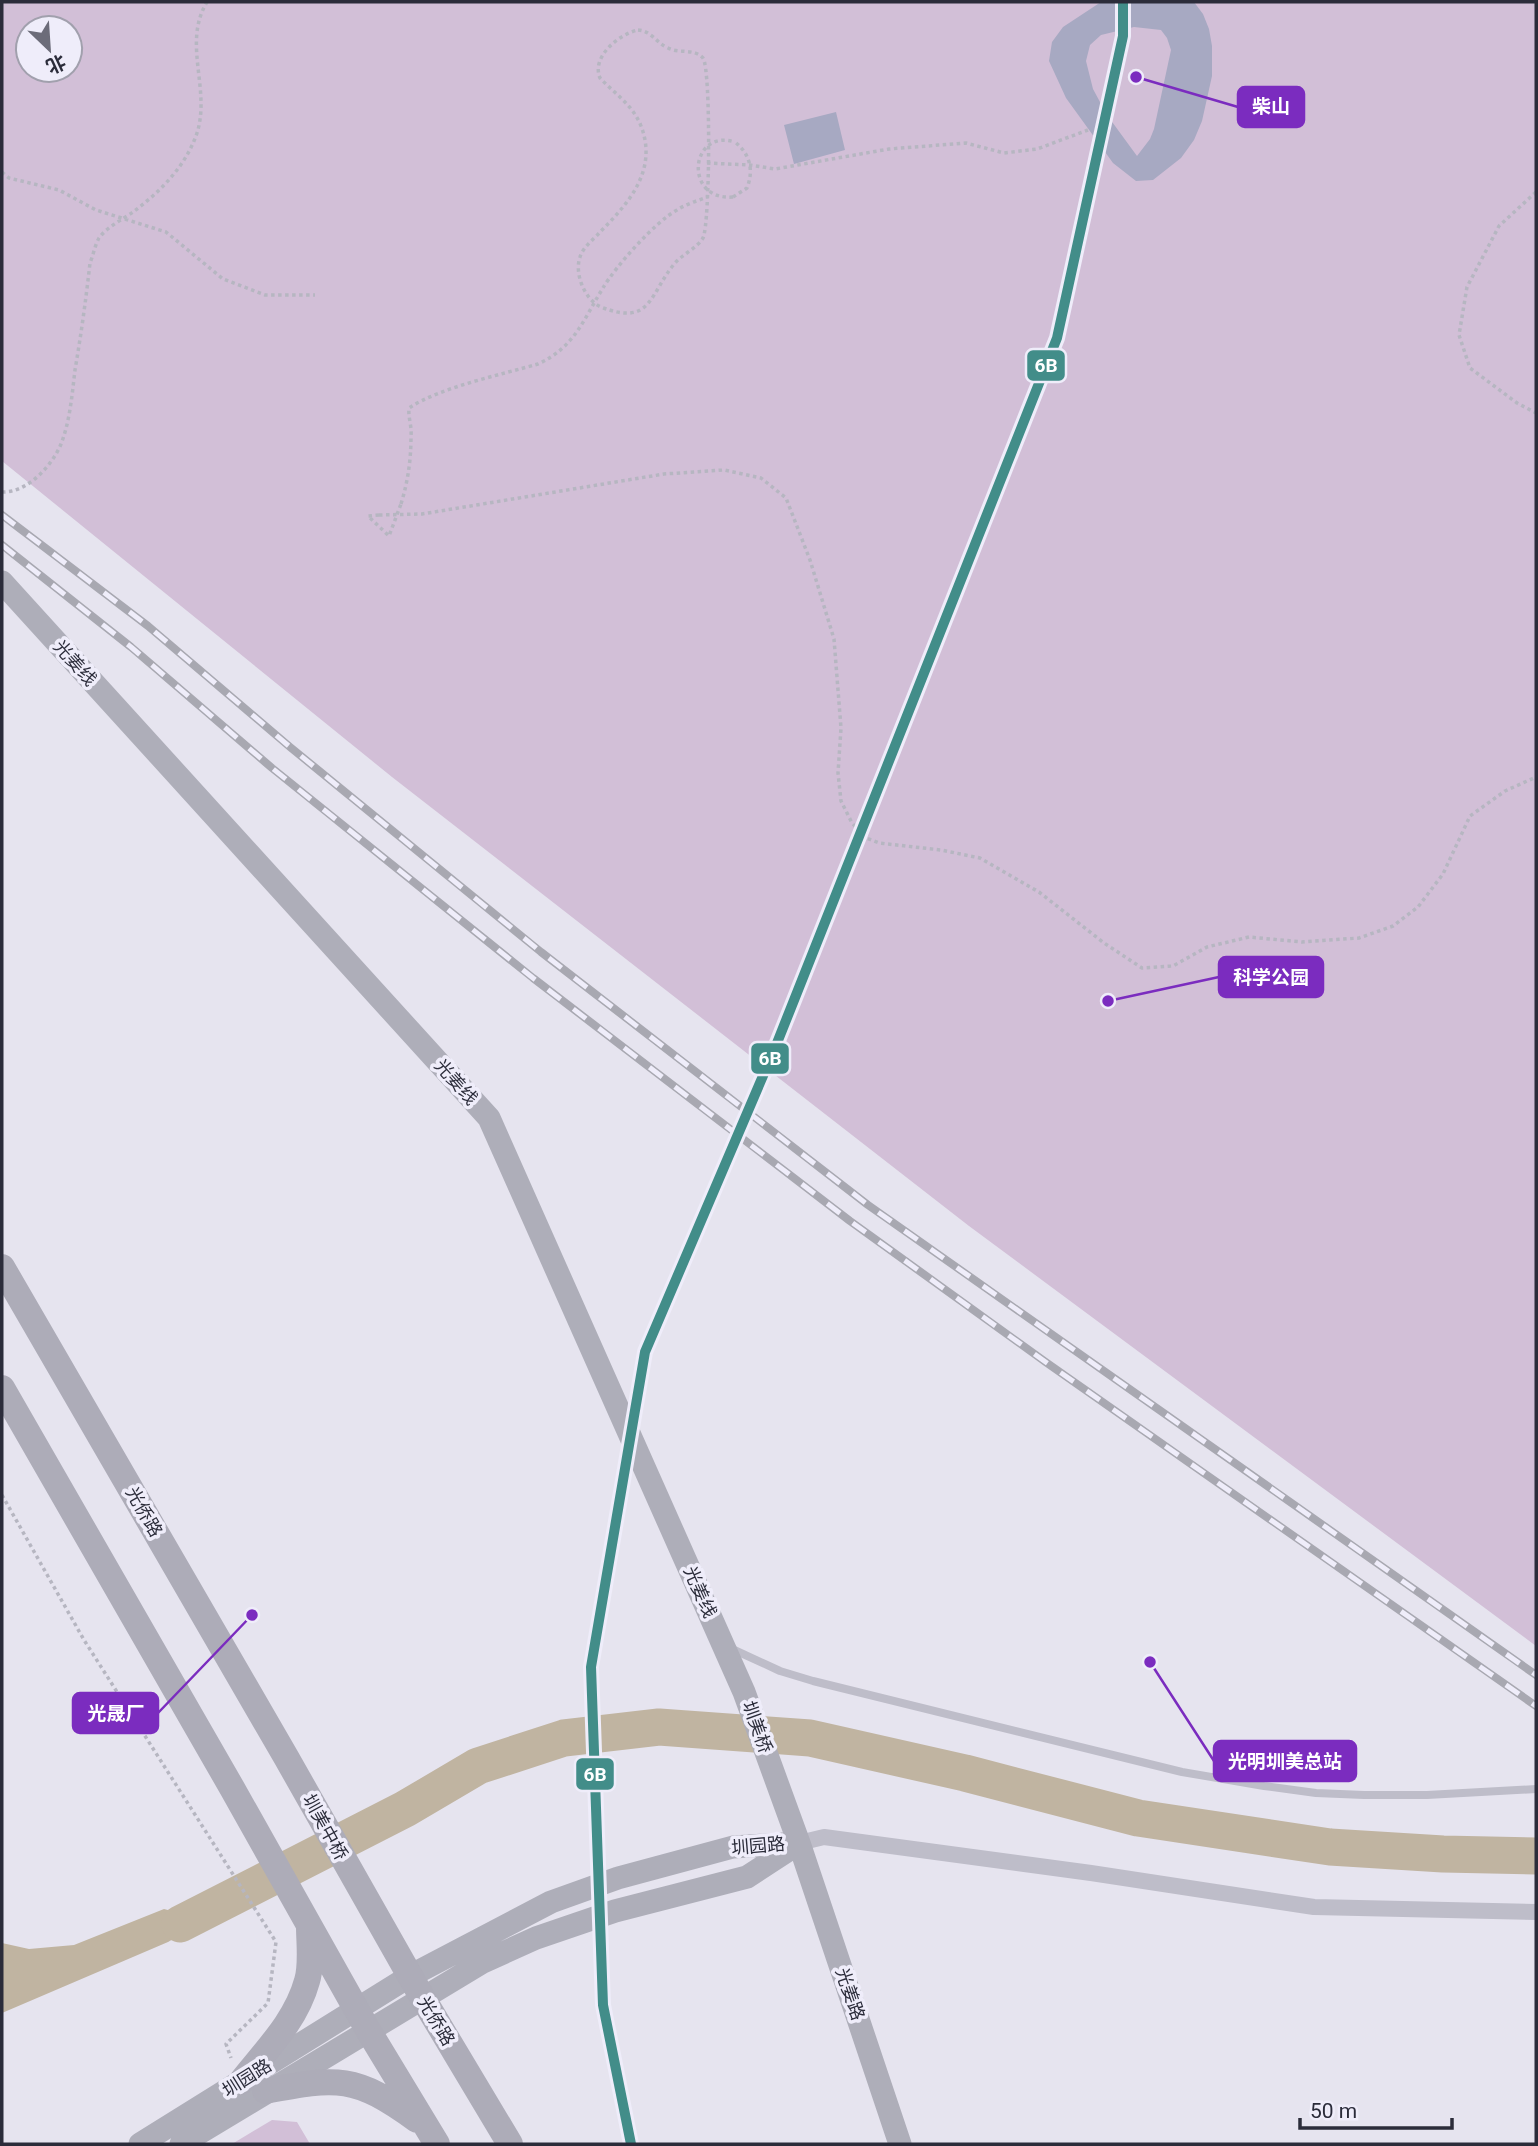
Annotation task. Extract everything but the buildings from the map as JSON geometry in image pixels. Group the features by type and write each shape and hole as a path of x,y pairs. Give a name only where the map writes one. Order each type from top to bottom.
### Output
{"main road":[{"name":"光侨路","path":"2,1267 286,1757"},
{"path":"2,1388 232,1787 362,2020 432,2136"},
{"name":"圳美中桥","path":"286,1757 364,1897"},
{"name":"光侨路","path":"364,1897 510,2144"},
{"path":"241,2082 287,2026 297,2009 308,1979 309,1926"},
{"path":"265,2091 310,2082 336,2081 361,2086 388,2099 432,2136"}],"street":[{"name":"光姜线","path":"2,582 489,1118 744,1692"},
{"name":"圳美桥","path":"744,1692 799,1843"},
{"path":"799,1843 824,1837 1077,1871 1314,1907 1536,1912"},
{"name":"圳园路","path":"416,1987 483,1962 536,1938 614,1911 747,1877 799,1843"},
{"name":"圳园路","path":"141,2144 241,2082 362,2020 551,1902 618,1878 733,1847 799,1843"},
{"name":"光姜路","path":"799,1843 900,2144"},
{"name":"圳园路","path":"181,2144 265,2091 362,2020"}],"lane":[{"path":"724,1645 780,1671 813,1681 1182,1772 1315,1793 1364,1796 1536,1789"}],"path":[{"path":"2,492 19,489 31,481 47,467 60,446 68,420 90,263 99,239 167,183 184,161 197,132 201,105 196,29 207,2"},
{"path":"646,30 666,48 697,53 705,61 708,163 708,218 703,237 679,258 643,310 635,314 624,313 599,306 589,298 579,275 580,256 635,194 644,165 646,145 636,114 600,78 597,71 598,63 624,34 646,30"},
{"path":"708,163 775,169 889,149 966,144 1004,153 1037,149 1088,130"},
{"path":"718,140 735,142 747,154 750,165 747,188 733,197 722,198 711,192 699,179 697,167 701,155 718,140"},
{"path":"2,172 9,177 59,190 96,210 166,232 223,279 265,295 315,295"},
{"path":"1536,192 1499,226 1466,287 1459,335 1469,368 1517,403 1536,412"},
{"path":"707,197 675,211 640,242 603,287 592,310 572,339 552,358 440,393 409,408 408,418 412,432 409,477 401,504 388,536 368,516 379,515 422,514 664,474 724,470 761,478 786,498 810,560 834,639 841,728 838,773 841,801 852,824 866,838 879,843 941,850 980,858 1039,892 1104,943 1142,968 1173,966 1207,947 1250,937 1302,942 1359,938 1393,926 1418,907 1443,874 1470,816 1505,791 1536,777"},
{"path":"2,1494 84,1640 275,1942 268,2003 226,2044 241,2082"}],"shaded area":[{"path":"2,2 1536,2 1536,1646 969,1226 392,777 2,461"},
{"path":"220,1891 228,1907 168,1942 2,2013 2,1943 29,1949 74,1945 164,1909 179,1913"},
{"path":"272,2120 297,2122 310,2144 232,2144"}],"waterway":[{"path":"180,1924 405,1809 478,1766 564,1738 659,1727 810,1738 965,1773 1138,1818 1330,1847 1536,1856"}],"railway":[{"path":"2,515 148,626 290,747 541,952 868,1205 1536,1675"},
{"path":"2,545 131,647 272,768 533,978 850,1221 1047,1363 1536,1706"}],"transit line":[{"name":"6B","path":"631,2144 603,2005 591,1667 645,1352 777,1043 1057,338 1123,36 1123,2"}],"place":[{"name":"柴山","path":"1136,77"},
{"name":"科学公园","path":"1108,1001"},
{"name":"光晟厂","path":"252,1615"},
{"name":"光明圳美总站","path":"1150,1662"}]}
